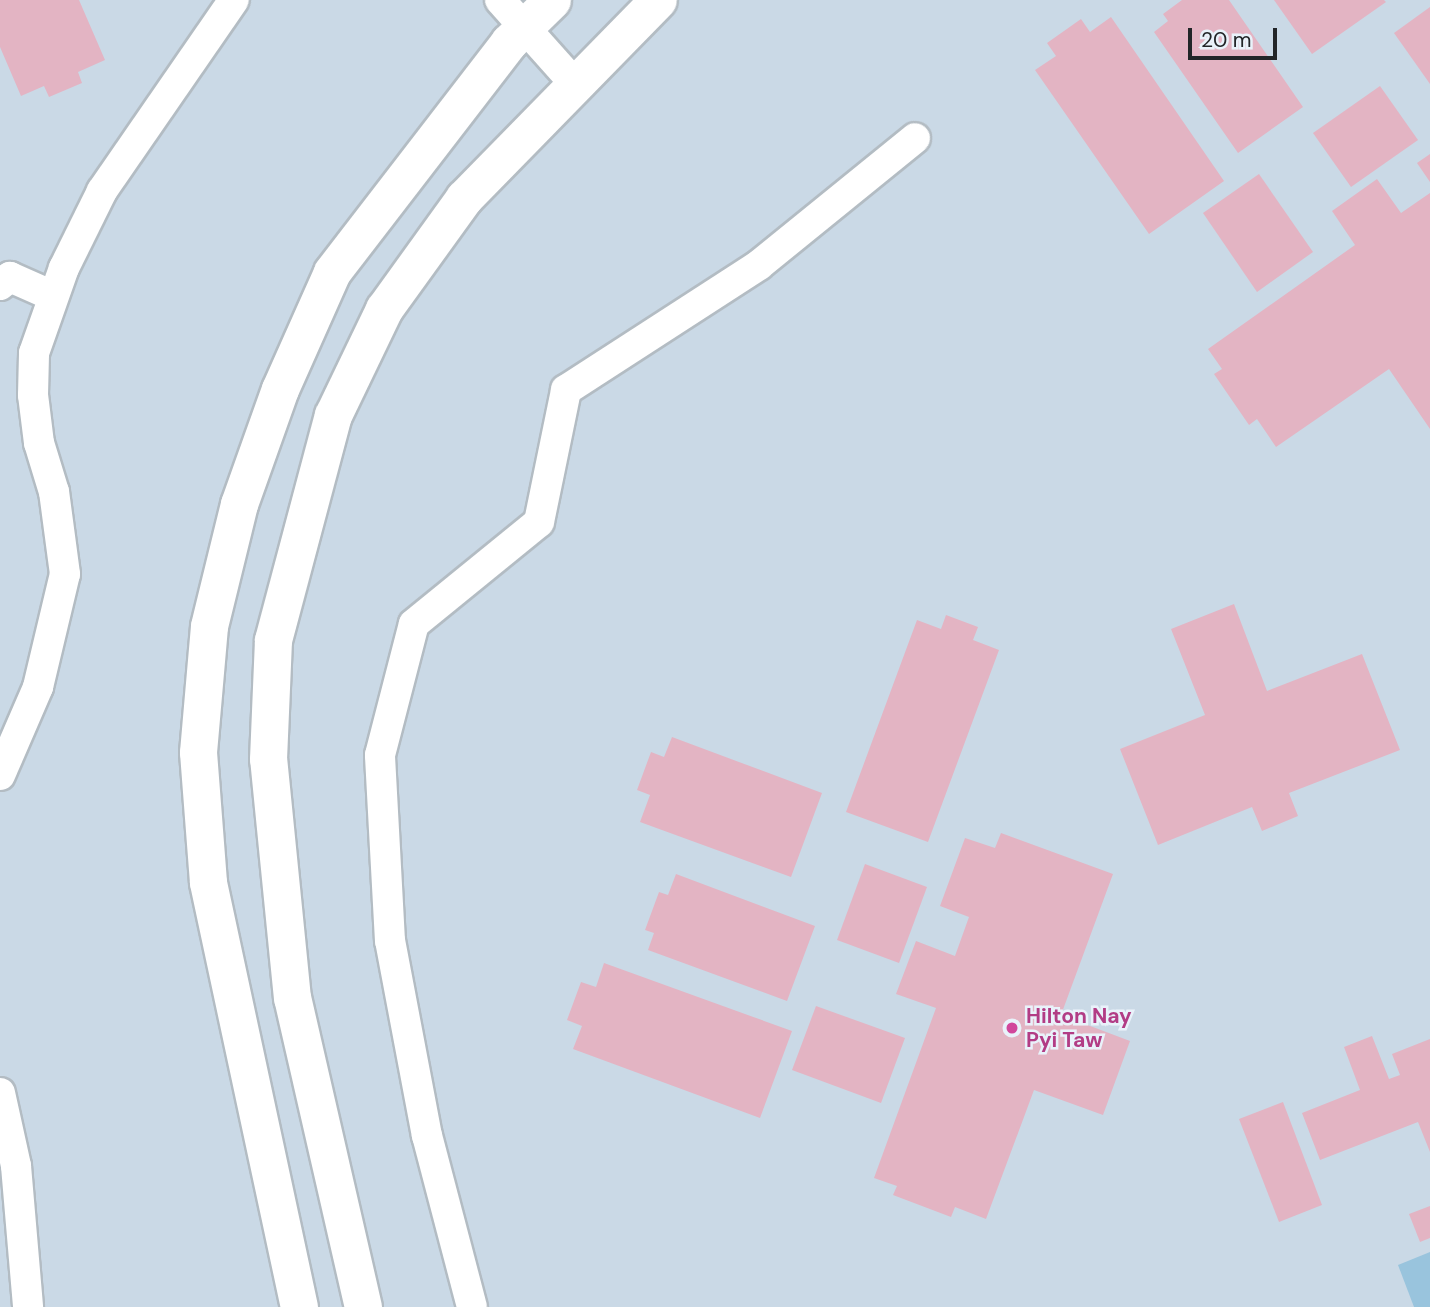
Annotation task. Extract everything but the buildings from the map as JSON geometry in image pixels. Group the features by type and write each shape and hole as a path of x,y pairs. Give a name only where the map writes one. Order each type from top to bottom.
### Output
{"main road":[{"path":"299,1307 208,881 198,752 209,626 239,504 280,389 332,272 513,13 552,0"},
{"path":"362,1307 292,998 268,760 273,640 334,415 384,309 464,198 658,0"}],"lane":[{"path":"0,775 38,687 65,574 63,540 38,443 33,395 34,353 54,296 102,191 234,0"},
{"path":"513,13 576,85"},
{"path":"472,1307 427,1136 390,941 380,755 414,624 540,522 566,390 759,265 915,138"},
{"path":"0,285 10,277 54,296"},
{"path":"0,1093 16,1166 28,1307"}],"shaded area":[{"path":"0,0 1430,0 1430,1307 0,1307"}],"water":[{"path":"1430,1252 1430,1307 1414,1307 1398,1265"}],"place":[{"name":"Hilton Nay Pyi Taw","path":"1012,1028"}]}
